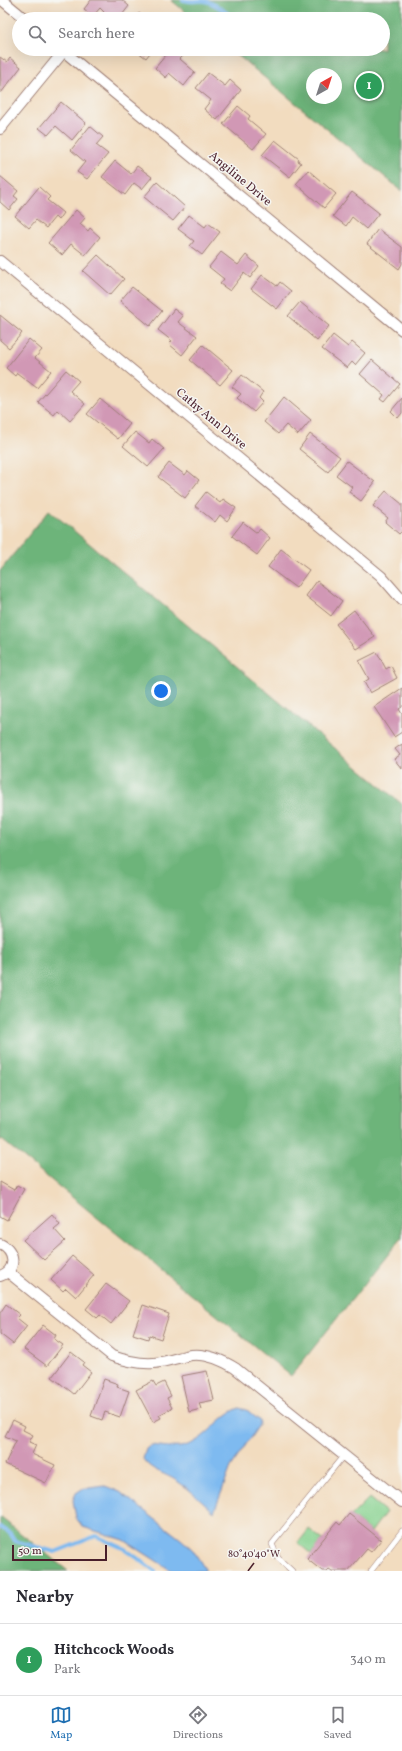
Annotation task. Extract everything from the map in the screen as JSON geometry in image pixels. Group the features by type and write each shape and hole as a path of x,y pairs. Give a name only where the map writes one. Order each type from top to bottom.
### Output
{"street":[{"path":"2,0 17,12"},
{"path":"0,129 58,56"},
{"name":"Angiline Drive","path":"70,56 402,330"},
{"name":"Cathy Ann Drive","path":"0,261 381,576 402,600"},
{"path":"0,1244 11,1252 12,1259 12,1266 4,1274 112,1356 127,1362 143,1364 156,1363 192,1355 222,1360 235,1368 402,1502"}],"lane":[{"path":"292,1571 278,1558 272,1544 344,1455"},
{"path":"371,1571 402,1531"}],"green space":[{"path":"171,0 402,0 402,191 238,56 390,56 390,12 186,12"},
{"path":"49,510 402,804 402,1237 291,1376 2,1140 0,1142 0,571"},
{"path":"369,1498 386,1512 371,1532 351,1516"},
{"path":"0,1517 68,1571 0,1571"},
{"path":"309,1529 323,1540 311,1554 298,1543"}],"water":[{"path":"239,1408 247,1410 260,1421 259,1425 231,1467 214,1512 187,1488 154,1469 143,1459 146,1449 151,1445 177,1447 193,1443 200,1439 225,1416"},
{"path":"105,1486 120,1492 182,1540 193,1550 205,1571 172,1571 124,1540 83,1527 76,1518 73,1500 76,1493 82,1489"}],"building":[{"path":"91,0 122,0 129,6 124,12 104,12 100,8 96,12 88,12 84,9"},
{"path":"165,56 183,56 180,59 195,72 184,86 169,73 166,78 155,68"},
{"path":"0,57 7,62 10,58 21,67 1,93"},
{"path":"208,73 225,86 230,80 241,90 217,120 204,109 211,100 196,88"},
{"path":"61,102 86,123 72,140 56,126 48,135 39,128"},
{"path":"238,106 250,116 248,119 266,134 253,149 223,124"},
{"path":"90,126 103,137 96,145 108,154 87,179 77,172 85,162 71,150"},
{"path":"275,140 299,159 298,161 301,163 290,177 262,155"},
{"path":"115,161 131,174 137,166 152,177 142,189 134,183 125,195 102,177"},
{"path":"308,170 336,194 324,208 296,184"},
{"path":"0,176 18,191 14,196 18,199 9,210 0,202"},
{"path":"157,182 185,207 173,221 144,197"},
{"path":"39,187 50,197 47,200 63,213 58,220 55,217 46,228 36,220 29,228 15,216"},
{"path":"352,192 379,213 366,229 352,217 346,226 333,216"},
{"path":"76,210 85,218 80,224 88,231 90,228 100,237 85,255 71,244 62,255 48,243"},
{"path":"189,215 205,227 208,223 220,232 202,255 190,246 194,241 178,229"},
{"path":"378,229 402,247 402,264 399,269 367,244"},
{"path":"221,252 238,265 246,255 259,266 250,278 244,273 230,291 220,284 224,279 209,267"},
{"path":"98,255 124,279 110,295 83,271"},
{"path":"262,275 277,286 280,282 291,291 277,309 251,289"},
{"path":"132,287 162,311 150,326 120,301"},
{"path":"300,302 329,326 317,341 288,316"},
{"path":"174,309 183,316 178,322 197,336 182,355 169,344 172,341 158,330"},
{"path":"0,315 22,333 9,348 0,340"},
{"path":"333,335 348,347 352,342 365,353 355,365 352,362 347,368 322,349"},
{"path":"29,339 42,350 35,358 51,371 37,388 17,373 15,376 6,368"},
{"path":"203,345 233,370 220,385 190,360"},
{"path":"372,360 400,384 385,402 381,399 384,395 360,374"},
{"path":"66,370 79,381 70,391 85,404 70,421 58,410 54,415 38,402"},
{"path":"242,375 263,392 259,398 263,402 254,412 237,398 241,394 232,387"},
{"path":"284,397 311,420 298,435 286,425 278,434 264,422"},
{"path":"402,398 402,413 398,418 391,411"},
{"path":"100,399 130,424 118,439 87,414"},
{"path":"135,432 149,443 152,439 164,449 148,467 123,446"},
{"path":"310,434 340,457 328,472 299,449"},
{"path":"347,461 375,482 361,501 349,492 352,487 336,475"},
{"path":"169,463 185,475 188,471 199,480 185,498 158,477"},
{"path":"386,491 402,504 402,531 399,534 385,522 388,518 373,506"},
{"path":"206,492 220,503 223,499 236,508 227,521 220,515 215,522 195,506"},
{"path":"243,522 257,533 260,529 270,538 257,555 232,536"},
{"path":"281,549 309,570 296,588 268,567"},
{"path":"317,581 342,601 331,616 306,596"},
{"path":"354,610 375,637 356,649 336,624"},
{"path":"377,652 386,669 391,666 397,678 370,693 364,682 369,679 359,661"},
{"path":"402,688 402,707 399,709 402,714 402,732 394,737 374,707"},
{"path":"402,744 402,769 394,759 400,755 395,749"},
{"path":"0,1182 14,1190 17,1185 24,1189 7,1220 0,1216"},
{"path":"52,1214 60,1224 54,1229 65,1241 44,1260 23,1240"},
{"path":"72,1256 94,1275 76,1297 66,1288 63,1291 51,1280"},
{"path":"106,1284 129,1301 111,1324 100,1315 97,1318 86,1309"},
{"path":"6,1304 20,1315 17,1318 27,1326 13,1344 0,1334 0,1313"},
{"path":"143,1305 169,1314 161,1339 149,1335 148,1339 133,1334"},
{"path":"43,1325 56,1335 54,1339 63,1345 47,1366 24,1349"},
{"path":"71,1352 84,1362 82,1365 91,1372 74,1394 52,1377"},
{"path":"207,1371 214,1400 199,1403 201,1409 189,1412 181,1376"},
{"path":"104,1379 118,1384 117,1387 129,1391 120,1417 105,1412 102,1420 91,1416"},
{"path":"153,1381 156,1386 164,1382 171,1396 167,1398 172,1408 159,1415 161,1418 153,1422 136,1390"},
{"path":"13,1420 25,1426 23,1430 33,1435 29,1442 36,1445 32,1454 55,1465 46,1483 5,1464 16,1441 5,1436"},
{"path":"349,1514 381,1540 371,1552 367,1549 348,1571 332,1571 329,1569 327,1571 322,1571 307,1559 337,1522 340,1525"}],"waterway":[{"path":"183,0 209,2 226,12"},
{"path":"0,1527 10,1533 15,1541 55,1552 96,1536 125,1549 155,1571"}],"place":[{"name":"Hitchcock Woods","path":"369,86"}]}
